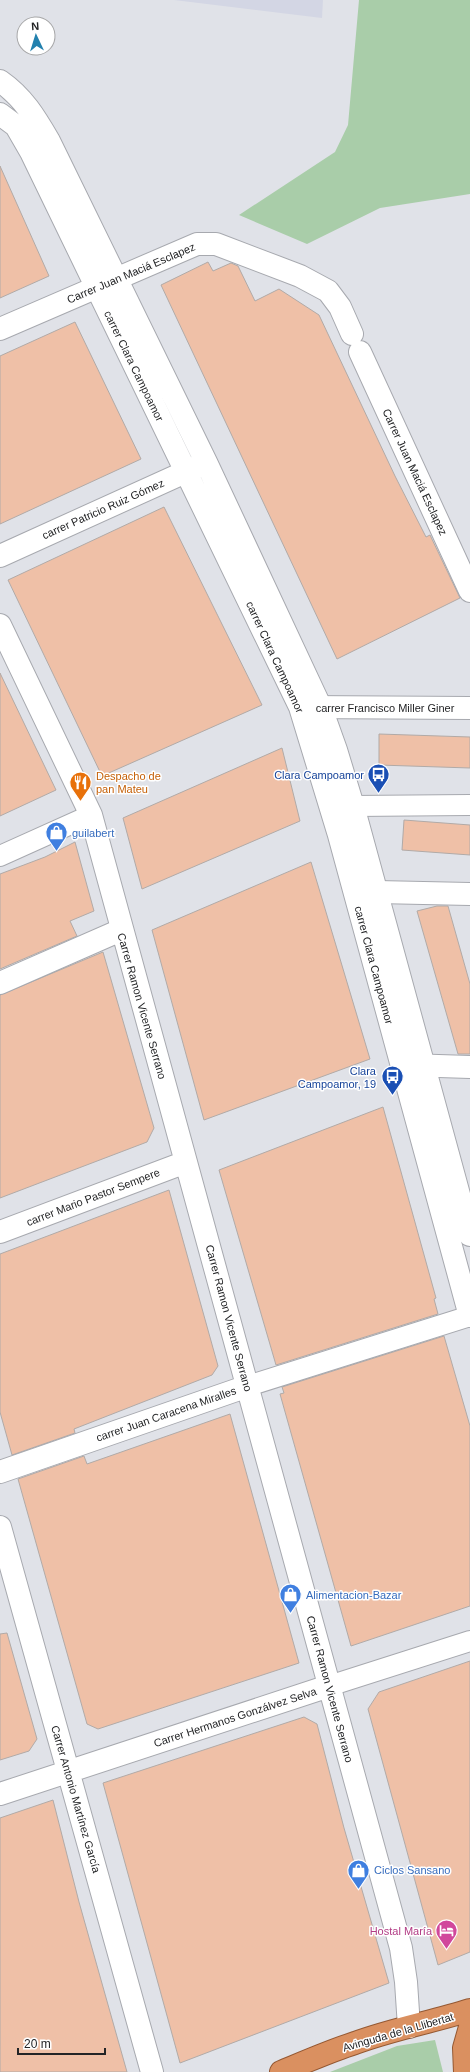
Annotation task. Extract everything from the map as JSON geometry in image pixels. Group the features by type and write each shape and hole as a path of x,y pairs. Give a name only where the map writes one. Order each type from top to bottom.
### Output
{"highway":[{"name":"Avinguda de la Llibertat","path":"281,2072 355,2043 409,2027 430,2023 470,2010"},
{"path":"465,2072 464,2048 470,2027"}],"street":[{"name":"carrer Clara Campoamor","path":"0,81 14,91 31,110 49,141 106,284 186,472 310,707 336,750 353,806 366,895 401,1064 470,1316"},
{"name":"carrer Clara Campoamor","path":"8,120 31,152 206,462 310,707 366,895 424,1067 470,1234"},
{"name":"Carrer Juan Maciá Esclapez","path":"0,329 197,244 216,244 300,276 328,291 340,307 470,591"},
{"name":"carrer Patricio Ruiz Gómez","path":"0,556 206,462"},
{"name":"Carrer Ramon Vicente Serrano","path":"0,625 90,815 248,1386 401,1948 406,1982 409,2027"},
{"name":"carrer Francisco Miller Giner","path":"310,707 470,708"},
{"path":"353,806 470,805"},
{"path":"0,856 90,815"},
{"path":"366,895 470,894"},
{"path":"0,983 121,930"},
{"path":"401,1064 424,1067 470,1067"},
{"name":"carrer Mario Pastor Sempere","path":"0,1232 186,1162"},
{"name":"carrer Juan Caracena Miralles","path":"0,1472 248,1386 470,1316"},
{"name":"Carrer Antonio Martínez García","path":"0,1527 152,2072"},
{"name":"Carrer Hermanos Gonzálvez Selva","path":"0,1794 470,1641"}],"shaded area":[{"path":"174,0 323,0 322,18"}],"green space":[{"path":"359,0 470,0 470,194 380,208 307,244 239,215 335,152 348,125"},
{"path":"435,2040 443,2072 330,2072 397,2046"}],"building":[{"path":"0,166 49,276 0,298"},
{"path":"208,262 213,271 231,263 238,266 255,301 279,289 319,315 395,476 426,537 430,535 460,598 337,659 161,285"},
{"path":"75,322 141,459 0,524 0,356"},
{"path":"164,507 262,705 102,776 8,580"},
{"path":"0,673 56,790 0,816"},
{"path":"379,734 470,737 470,768 379,765"},
{"path":"282,748 300,821 142,889 123,818"},
{"path":"404,820 470,825 470,855 402,850"},
{"path":"75,842 94,911 70,921 77,936 0,969 0,874 45,857"},
{"path":"311,862 370,1059 204,1120 152,930"},
{"path":"437,906 448,906 470,984 470,1054 458,1054 417,911"},
{"path":"103,952 154,1128 147,1142 0,1198 0,995"},
{"path":"383,1107 436,1298 434,1299 438,1314 276,1365 219,1170"},
{"path":"169,1190 218,1366 212,1375 74,1429 75,1433 12,1455 0,1412 0,1254"},
{"path":"444,1336 470,1426 470,1606 351,1646 280,1394 284,1393 282,1387"},
{"path":"230,1414 299,1663 98,1729 87,1724 18,1479 84,1456 87,1464"},
{"path":"7,1633 37,1739 29,1751 0,1760 0,1634"},
{"path":"470,1661 470,1952 438,1965 368,1709 379,1692"},
{"path":"304,1717 317,1724 344,1828 389,1983 180,2063 103,1783"},
{"path":"53,1800 79,1902 127,2072 0,2072 0,1818"}],"place":[{"name":"Clara Campoamor","path":"379,794"},
{"name":"Despacho de pan Mateu","path":"80,802"},
{"name":"guilabert","path":"57,852"},
{"name":"Clara Campoamor, 19","path":"392,1096"},
{"name":"Alimentacion-Bazar","path":"291,1614"},
{"name":"Ciclos Sansano","path":"358,1890"},
{"name":"Hostal María","path":"447,1950"}]}
